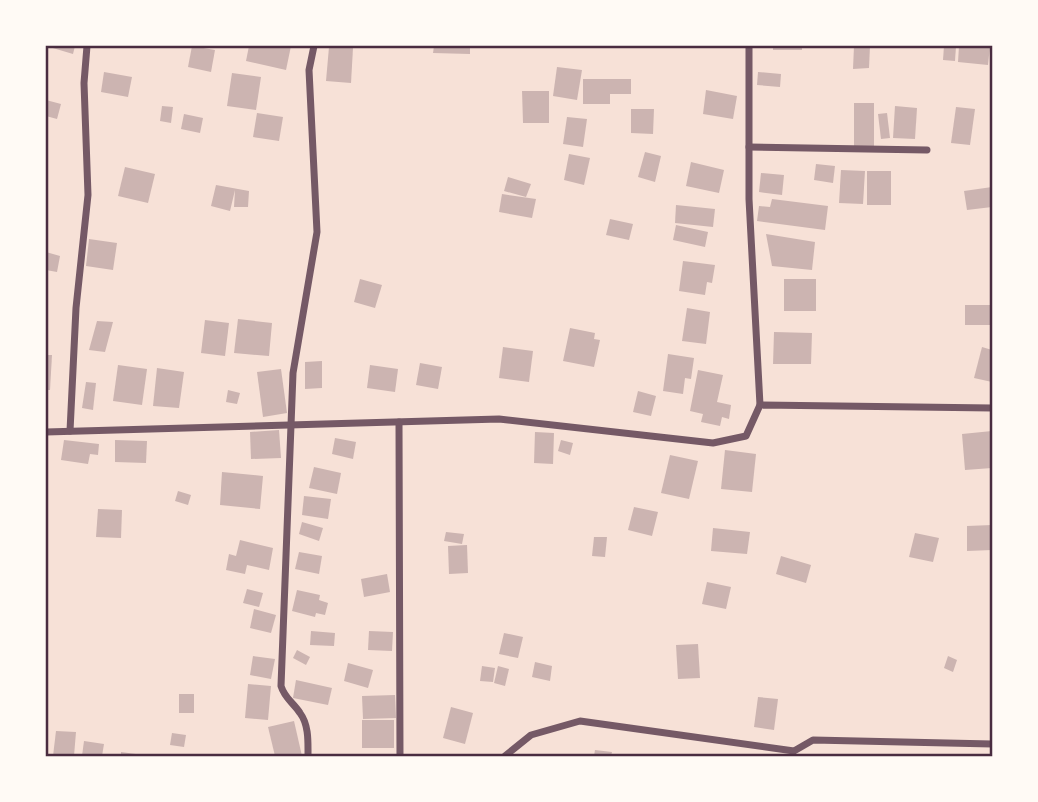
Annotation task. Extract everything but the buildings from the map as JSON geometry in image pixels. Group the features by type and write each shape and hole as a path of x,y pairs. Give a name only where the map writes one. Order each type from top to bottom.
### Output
{"street":[{"path":"70,432 76,307 88,195 84,83 88,46"},
{"path":"308,757 304,721 300,713 285,699 281,686 293,373 317,232 309,70 314,46"},
{"path":"46,432 499,419 713,443 746,436 760,405 749,148 749,46"},
{"path":"749,148 927,150"},
{"path":"760,405 992,408"},
{"path":"399,422 400,757"},
{"path":"505,757 531,735 580,721 794,751 813,740 992,744"}]}
